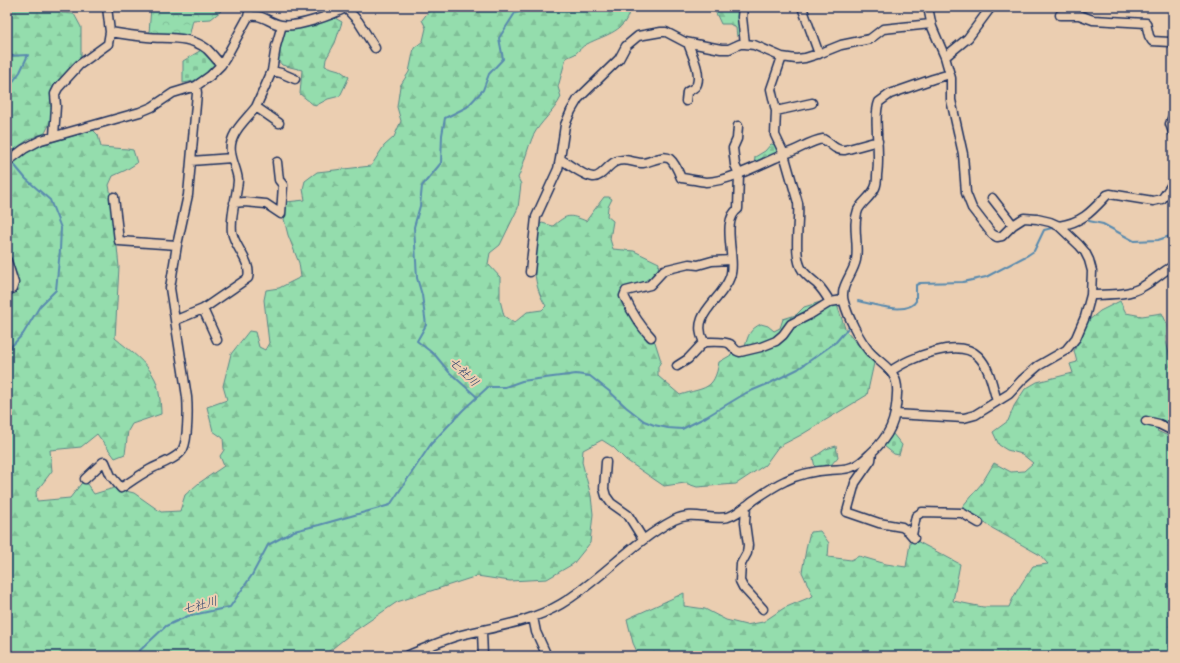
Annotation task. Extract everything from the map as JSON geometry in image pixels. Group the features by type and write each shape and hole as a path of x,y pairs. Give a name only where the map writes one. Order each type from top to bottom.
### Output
{"street":[{"path":"54,136 56,106 55,94 58,88 79,65 108,44 110,32 107,7"},
{"path":"7,162 24,149 41,140 140,112 152,107 173,93 204,82 221,65 233,47 248,17 250,7"},
{"path":"248,17 253,15 258,16 282,25 296,24 328,16 346,7 358,21 376,48"},
{"path":"743,7 742,17 745,44"},
{"path":"802,7 819,54"},
{"path":"895,414 964,418 975,415 1009,394 1038,366 1066,350 1076,338 1085,318 1091,295 1092,271 1089,260 1079,245 1059,226 1037,219 1024,218 1002,236 997,236 992,234 968,200 965,188 963,154 951,100 950,74 945,57 931,24 928,7"},
{"path":"945,57 968,38 991,7"},
{"path":"1060,15 1079,15 1093,20 1146,23 1149,36 1152,41 1170,42 1173,44"},
{"path":"530,272 536,217 558,169 565,125 571,110 578,99 619,59 626,46 638,36 666,32 688,43 721,49 729,49 740,44 754,45 782,57 796,59 819,54 841,45 870,39 883,29 931,24"},
{"path":"176,320 203,309 248,278 249,268 238,250 232,233 234,203 238,180 230,151 232,138 256,107 272,71 276,46 282,25"},
{"path":"110,32 146,37 186,39 195,42 206,49 221,65"},
{"path":"686,101 687,92 696,86 697,83 697,71 688,43"},
{"path":"782,57 771,89 776,111 775,135 784,154 798,203 799,211 797,227 800,264 803,270 823,290 830,302"},
{"path":"272,71 295,79"},
{"path":"406,656 453,638 532,617 559,605 577,594 643,538 682,516 692,515 723,518 735,514 778,484 787,480 810,472 853,467 872,453 888,434 893,424 898,393 897,382 891,371 870,352 857,331 843,300 843,289 855,264 856,217 859,209 875,188 878,167 877,107 883,98 890,94 933,78 950,74"},
{"path":"85,479 103,462 105,462 111,476 121,488 150,469 178,455 183,450 185,443 188,406 170,288 177,245 188,195 197,93 196,86"},
{"path":"776,111 812,103"},
{"path":"256,107 279,122"},
{"path":"1173,116 1170,124 1173,132"},
{"path":"704,342 700,335 701,319 705,312 720,296 731,276 730,221 734,212 738,209 739,174 735,165 733,148 737,140 738,126"},
{"path":"560,159 588,176 594,177 599,176 618,160 643,163 662,158 672,160 681,178 706,182 739,174 784,154 792,152 816,140 823,139 835,149 839,150 845,150 878,141"},
{"path":"191,162 232,158"},
{"path":"234,203 244,202 266,204 281,214 283,185 279,180 277,162"},
{"path":"1059,226 1079,221 1107,195 1110,194 1153,201 1162,198 1173,183"},
{"path":"114,197 119,241 177,245"},
{"path":"992,198 1014,225"},
{"path":"651,337 630,308 624,296 626,291 650,285 664,270 689,264 698,265 712,261 731,260"},
{"path":"7,261 14,283 12,289 7,290"},
{"path":"1091,295 1134,291 1173,266"},
{"path":"677,366 688,359 704,342 727,343 730,344 734,350 740,352 761,347 776,341 783,335 791,324 830,302 843,300"},
{"path":"203,309 217,340"},
{"path":"891,371 898,366 933,351 964,350 974,353 979,357 988,370 997,401"},
{"path":"1146,421 1159,424 1173,431"},
{"path":"872,453 871,460 855,484 847,512 879,523 902,527 913,536 916,516 922,512 962,513 979,523"},
{"path":"606,462 604,489 606,496 611,503 628,515 643,538"},
{"path":"746,506 745,523 748,545 741,564 740,581 743,587 763,609"},
{"path":"532,617 536,632 547,656"},
{"path":"482,631 483,656"}],"green space":[{"path":"7,7 57,7 62,13 74,14 81,27 81,57 71,65 53,92 51,100 53,114 45,133 29,139 7,155"},
{"path":"151,7 218,7 221,11 211,19 193,20 189,37 149,33"},
{"path":"432,7 630,7 625,22 620,27 585,45 575,54 566,58 558,87 561,97 533,136 518,178 521,184 518,208 500,245 490,253 488,264 500,277 500,300 504,316 514,323 527,312 542,310 546,306 537,287 535,277 535,256 539,225 542,223 553,226 568,216 586,221 604,197 609,197 612,199 608,207 607,216 613,221 610,239 613,249 634,251 659,263 658,271 654,275 638,284 623,287 621,293 638,329 655,342 661,361 658,367 658,376 680,395 702,389 711,383 717,371 719,362 745,347 750,333 757,326 761,324 768,326 774,331 780,328 783,319 796,315 804,307 827,300 836,302 846,331 874,363 867,395 801,435 778,447 765,465 736,484 697,487 685,483 664,486 626,460 613,447 602,440 583,450 582,462 591,496 593,514 590,543 573,564 547,579 510,581 477,576 397,602 353,632 323,656 7,656 7,295 19,290 15,270 7,248 7,167 35,147 93,130 98,135 101,147 133,150 137,163 113,176 109,185 113,207 119,267 115,338 137,357 152,373 158,387 161,406 161,414 132,424 128,431 125,454 115,458 97,434 81,447 50,450 52,471 36,492 37,501 70,498 84,480 94,494 114,488 134,493 161,512 180,511 185,495 199,483 224,466 220,456 224,450 223,438 213,431 207,407 227,400 223,386 231,354 249,331 255,332 259,347 265,350 269,343 264,300 266,290 279,288 301,277 299,263 288,235 283,215 286,202 305,200 303,189 305,181 317,172 371,166 384,146 394,137 401,121 397,107 400,86 409,72 414,48 423,41 426,28 422,20"},
{"path":"712,7 736,7 741,27 737,37 736,28 730,24 721,24"},
{"path":"335,18 342,22 335,43 326,59 325,66 339,70 349,77 340,96 328,99 315,106 300,94 302,70 282,65 277,59 283,28 298,28"},
{"path":"203,49 217,64 202,77 183,83 183,61"},
{"path":"771,144 775,145 779,151 754,165 755,157 765,151"},
{"path":"1120,301 1126,313 1142,316 1162,313 1167,324 1166,341 1170,358 1173,359 1173,424 1161,424 1157,431 1173,438 1173,656 639,656 633,643 627,619 684,593 684,606 705,609 726,620 746,625 763,622 784,608 813,596 802,572 810,532 820,531 829,543 828,557 851,560 859,556 886,564 906,567 911,538 960,564 953,601 983,607 1009,607 1033,566 1048,564 1040,555 992,528 962,507 982,483 994,463 1011,472 1024,471 1033,463 1022,454 1007,450 999,445 993,432 1008,421 1014,406 1025,389 1037,382 1073,373 1070,364 1077,362 1074,351 1088,321 1100,311"},
{"path":"893,434 902,445 899,455 894,454 884,446"},
{"path":"836,446 838,457 830,466 815,467 813,458 826,449"}],"waterway":[{"name":"七社川","path":"477,397 449,372 435,355 417,341 426,325 422,295 417,278 414,227 420,206 422,186 441,163 442,135 445,118 467,107 483,90 489,74 503,59 499,38 515,13 542,7"},
{"path":"7,56 28,55 20,72 7,90"},
{"path":"7,351 23,334 40,306 56,290 61,228 50,200 26,179 11,161"},
{"path":"1089,221 1103,224 1134,241 1158,240 1173,235"},
{"path":"858,301 889,308 906,308 916,301 916,285 920,283 963,282 986,277 1034,251 1044,230 1052,228"},
{"name":"七社川","path":"134,656 166,626 188,616 230,607 252,575 268,545 294,531 390,505 431,444 463,410 488,387 505,387 522,381 576,374 590,376 644,421 668,428 682,429 706,417 746,393 798,369 836,342 849,327"}]}
